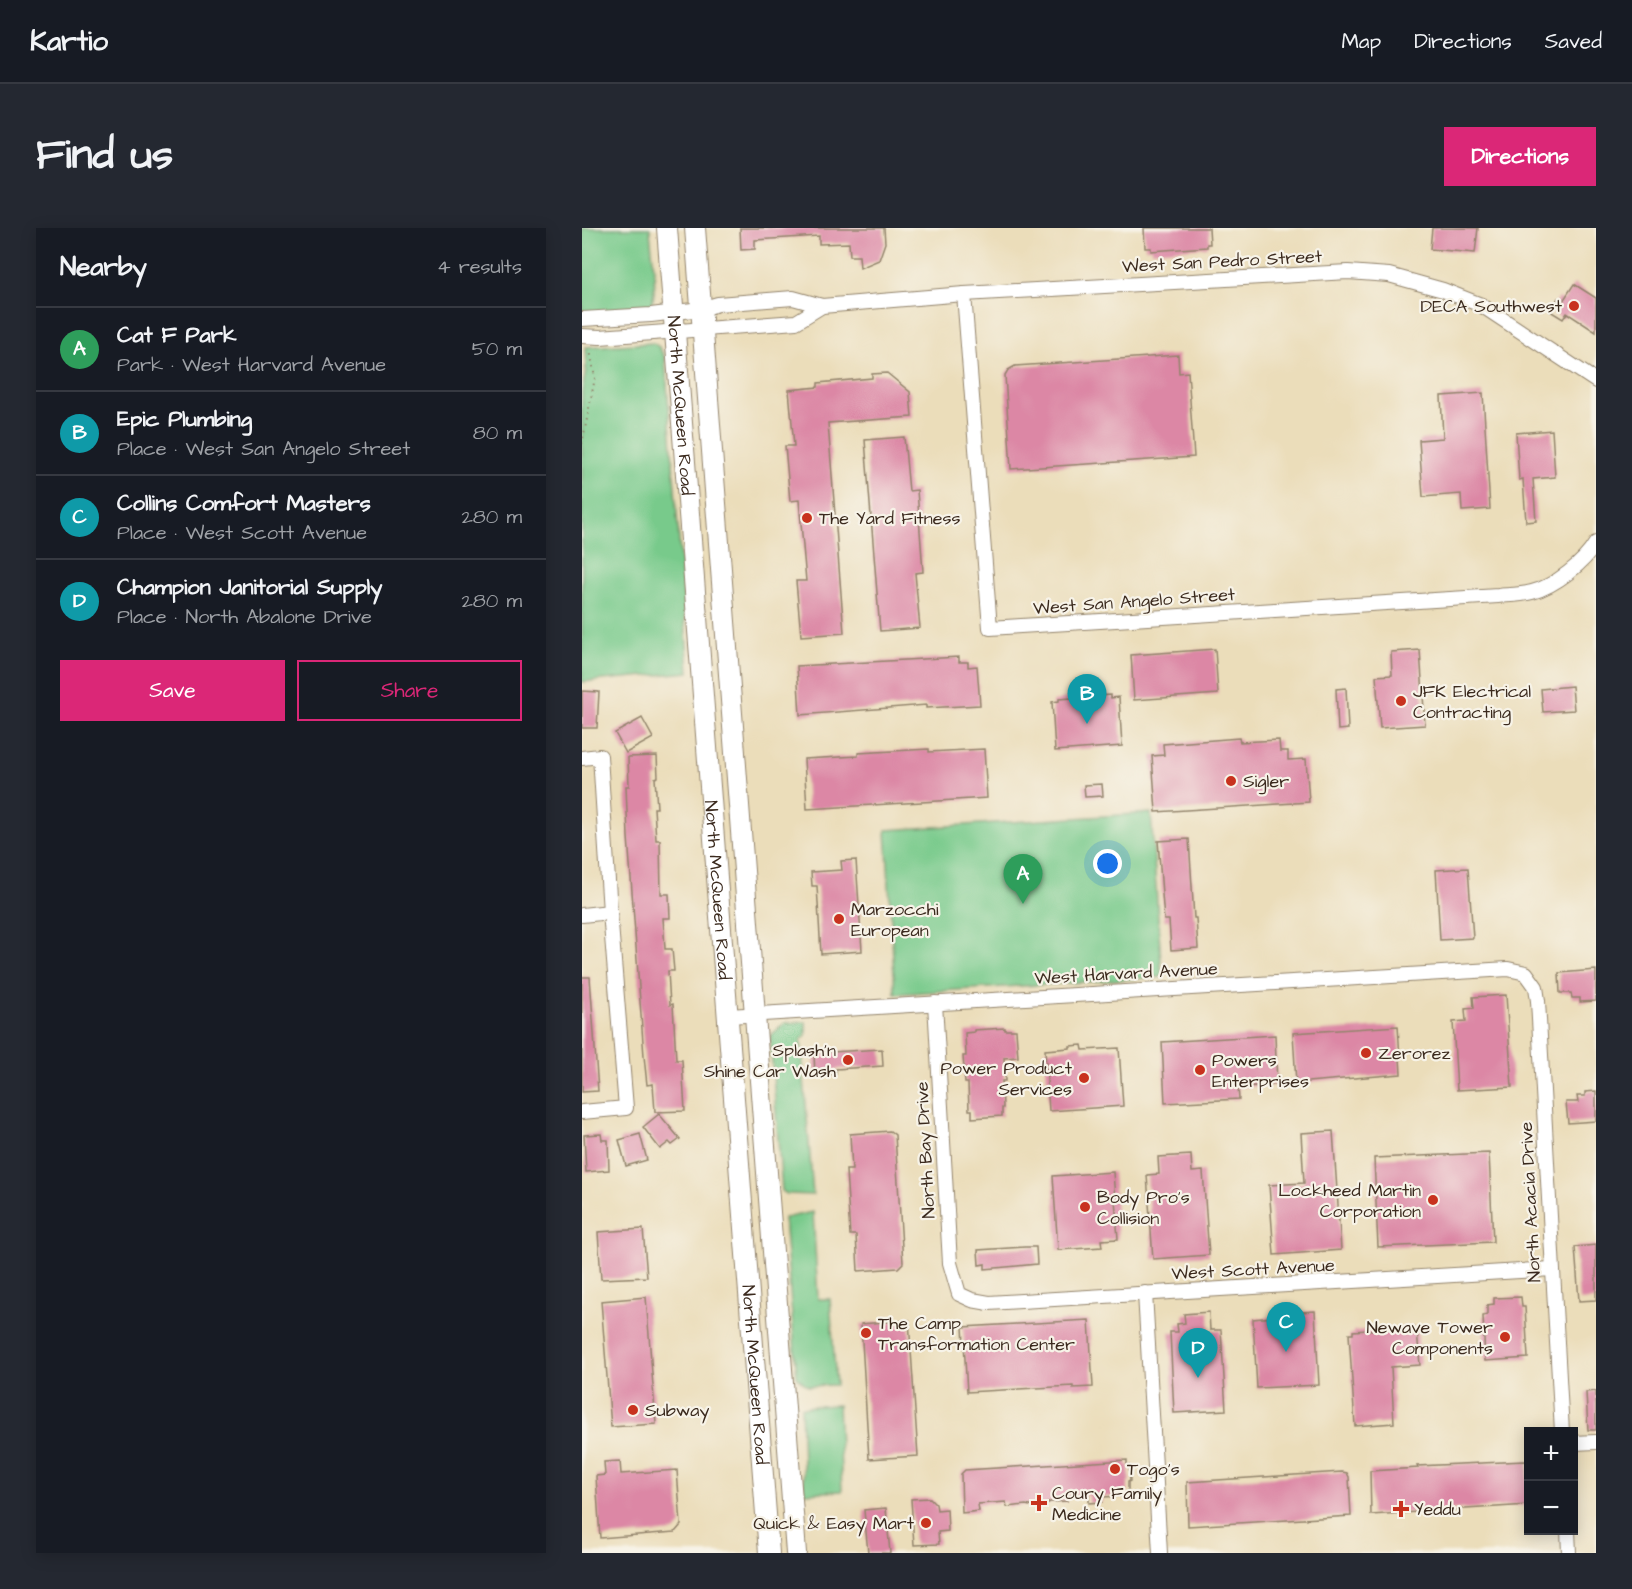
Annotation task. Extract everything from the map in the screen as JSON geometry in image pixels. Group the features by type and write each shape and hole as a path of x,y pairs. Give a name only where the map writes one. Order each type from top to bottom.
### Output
{"main road":[{"name":"North McQueen Road","path":"667,228 769,1553"},
{"name":"North McQueen Road","path":"695,228 796,1553"},
{"path":"748,1280 775,1278"}],"street":[{"name":"West San Pedro Street","path":"584,336 674,322 701,309 718,304 794,298 822,306 964,294 1348,272 1389,275 1443,290 1481,305 1596,381"},
{"name":"West San Angelo Street","path":"964,294 990,628 1534,592 1565,575 1591,552 1596,543"},
{"name":"West San Pedro Street","path":"582,319 674,322 703,330 796,322 822,306"},
{"path":"582,758 600,756 626,1108 582,1112"},
{"path":"582,915 610,912"},
{"name":"West Harvard Avenue","path":"728,1016 1510,968 1527,974"},
{"name":"North Acacia Drive","path":"1527,974 1536,987 1538,1000 1562,1427"},
{"name":"North Bay Drive","path":"935,1003 950,1263 959,1294"},
{"name":"West Scott Avenue","path":"959,1294 972,1300 989,1302 1552,1269"},
{"path":"1145,1293 1160,1553"},
{"path":"1578,1443 1596,1442"},
{"path":"1568,1535 1569,1553"}],"path":[{"path":"582,444 595,378 584,336"}],"green space":[{"path":"582,228 650,228 655,284 654,294 647,309 582,315"},
{"path":"653,343 659,347 665,358 689,672 582,682 582,392 586,370 585,347"},
{"path":"1151,813 1162,977 895,994 886,830"},
{"path":"806,1022 806,1036 801,1040 813,1195 787,1194 782,1191 770,1036 785,1023"},
{"path":"813,1212 818,1299 830,1299 836,1385 808,1386 797,1377 784,1218"},
{"path":"838,1405 842,1491 804,1493 801,1407"}],"building":[{"path":"740,228 884,228 885,243 879,260 860,268 859,256 850,256 849,243 819,244 819,236 755,240 755,249 741,250"},
{"path":"1144,228 1209,228 1210,244 1207,244 1207,247 1151,251 1151,248 1145,248"},
{"path":"1432,228 1478,228 1475,253 1430,249"},
{"name":"DECA Southwest","path":"1574,284 1596,298 1596,332 1567,313 1563,319 1550,311 1558,298 1563,301"},
{"path":"1178,355 1179,373 1188,372 1194,457 1011,469 1005,375 1008,370 1015,366"},
{"path":"887,373 910,392 912,417 828,423 844,633 801,636 796,581 806,581 799,500 790,501 785,446 794,446 789,390 818,387 818,383 872,378 872,374"},
{"path":"1483,393 1490,509 1462,511 1461,494 1423,497 1419,440 1443,438 1441,396"},
{"path":"1552,430 1555,477 1533,479 1536,521 1526,522 1523,479 1519,480 1516,433"},
{"path":"904,437 909,491 917,490 923,572 915,573 920,628 880,631 865,440"},
{"path":"1215,649 1218,694 1134,700 1131,655"},
{"name":"JFK Electrical Contracting","path":"1420,650 1425,725 1380,728 1376,676 1392,675 1391,652"},
{"path":"959,657 959,662 968,662 968,667 977,666 980,705 926,708 926,705 800,715 797,666"},
{"path":"1572,686 1574,710 1543,712 1541,689"},
{"path":"1346,688 1348,729 1338,730 1336,689"},
{"path":"582,691 599,692 597,728 582,728"},
{"path":"1111,695 1111,698 1119,697 1122,746 1055,751 1052,702 1059,701 1059,699"},
{"path":"642,718 653,738 626,753 615,733"},
{"name":"Sigler","path":"1239,738 1240,742 1279,740 1280,751 1288,751 1288,760 1306,759 1309,802 1156,812 1152,756 1164,755 1163,744"},
{"path":"929,749 929,752 984,749 987,798 807,809 804,759"},
{"path":"657,756 658,777 655,778 657,808 654,808 656,840 660,840 661,894 669,894 670,918 663,918 665,949 672,949 674,971 668,971 670,1005 673,1004 676,1060 682,1060 685,1111 655,1112 653,1084 647,1085 644,1056 626,786 629,786 628,757"},
{"path":"1102,784 1103,796 1085,797 1084,785"},
{"path":"1189,839 1198,948 1171,950 1169,920 1164,920 1158,841"},
{"name":"Marzocchi European","path":"856,860 862,951 821,954 817,886 812,886 811,872 842,870 841,861"},
{"path":"1468,868 1473,938 1440,940 1436,870"},
{"path":"1596,970 1596,1001 1580,1002 1580,998 1572,998 1571,993 1560,993 1559,973"},
{"path":"582,977 590,977 598,1091 582,1092"},
{"path":"1506,995 1512,1087 1457,1090 1453,1022 1466,1021 1465,1009 1474,1008 1473,997"},
{"name":"Zerorez","path":"1398,1026 1401,1074 1296,1083 1293,1033"},
{"path":"1005,1028 1005,1030 1016,1030 1018,1057 1004,1058 1002,1116 972,1118 972,1110 969,1110 968,1083 965,1083 963,1056 966,1056 965,1033 974,1032 974,1030"},
{"name":"Powers Enterprises","path":"1275,1035 1277,1085 1238,1087 1239,1099 1165,1103 1162,1042"},
{"name":"Power Product Services","path":"1082,1045 1083,1050 1119,1048 1123,1106 1049,1111 1045,1050"},
{"name":"Splash'n Shine Car Wash","path":"882,1049 883,1066 836,1069 836,1074 815,1076 814,1053"},
{"path":"1596,1091 1596,1121 1568,1123 1566,1102 1578,1102 1577,1096 1585,1096 1585,1092"},
{"path":"659,1114 680,1139 672,1145 669,1142 660,1149 643,1127"},
{"path":"890,1131 895,1135 903,1263 898,1268 858,1271 856,1235 850,1235 846,1170 852,1170 850,1134"},
{"path":"1333,1131 1341,1250 1274,1255 1269,1185 1304,1183 1301,1133"},
{"path":"601,1134 602,1140 608,1140 609,1170 586,1172 584,1135"},
{"path":"640,1134 647,1160 626,1166 619,1140"},
{"name":"Lockheed Martin Corporation","path":"1489,1153 1493,1242 1378,1247 1374,1158"},
{"path":"1191,1155 1192,1172 1203,1171 1209,1255 1153,1259 1147,1175 1159,1174 1158,1157"},
{"name":"Body Pro's Collision","path":"1113,1172 1118,1239 1101,1240 1102,1247 1058,1250 1053,1176"},
{"path":"643,1229 647,1277 601,1279 598,1232"},
{"path":"1596,1245 1596,1300 1579,1301 1575,1247"},
{"path":"1036,1247 1037,1264 985,1269 985,1264 979,1265 978,1250"},
{"path":"646,1297 656,1424 611,1427 601,1301"},
{"name":"Newave Tower Components","path":"1521,1297 1522,1307 1525,1307 1528,1358 1485,1361 1483,1316 1487,1315 1487,1305 1494,1304 1494,1298"},
{"path":"1315,1311 1319,1385 1257,1388 1253,1319 1273,1317 1272,1314"},
{"path":"1209,1312 1210,1330 1221,1330 1226,1410 1174,1413 1170,1332 1178,1332 1177,1324 1185,1323 1184,1314"},
{"path":"909,1320 918,1456 869,1459 861,1324"},
{"path":"1089,1320 1093,1387 967,1392 963,1327"},
{"path":"1414,1327 1414,1330 1417,1330 1420,1365 1391,1367 1394,1423 1355,1426 1349,1334 1353,1334 1353,1331"},
{"path":"1596,1391 1596,1430 1588,1430 1586,1392"},
{"path":"1127,1460 1130,1481 1128,1491 1124,1496 1102,1497 1102,1502 1089,1503 1089,1495 1067,1496 1067,1501 1050,1502 1034,1507 1026,1505 1007,1507 1006,1502 978,1504 979,1511 962,1513 961,1474 965,1470"},
{"path":"620,1461 621,1474 677,1470 681,1525 675,1532 600,1538 596,1476 605,1475 604,1462"},
{"path":"1524,1461 1524,1505 1371,1515 1370,1471 1418,1468 1417,1466"},
{"path":"1347,1473 1349,1477 1351,1516 1188,1526 1187,1482"},
{"name":"Quick & Easy Mart","path":"930,1498 936,1504 937,1510 947,1509 948,1531 938,1532 939,1544 914,1545 911,1499"},
{"path":"886,1508 890,1553 868,1553 864,1510"}],"place":[{"name":"DECA Southwest","path":"1574,306"},
{"name":"The Yard Fitness","path":"807,518"},
{"name":"JFK Electrical Contracting","path":"1401,701"},
{"name":"Epic Plumbing","path":"1087,724"},
{"name":"Sigler","path":"1231,781"},
{"name":"Cat F Park","path":"1023,904"},
{"name":"Marzocchi European","path":"839,919"},
{"name":"Zerorez","path":"1366,1053"},
{"name":"Splash'n Shine Car Wash","path":"848,1060"},
{"name":"Powers Enterprises","path":"1200,1070"},
{"name":"Power Product Services","path":"1084,1078"},
{"name":"Lockheed Martin Corporation","path":"1433,1200"},
{"name":"Body Pro's Collision","path":"1085,1207"},
{"name":"The Camp Transformation Center","path":"866,1333"},
{"name":"Newave Tower Components","path":"1505,1337"},
{"name":"Collins Comfort Masters","path":"1286,1352"},
{"name":"Champion Janitorial Supply","path":"1198,1378"},
{"name":"Subway","path":"633,1410"},
{"name":"Togo's","path":"1115,1469"},
{"name":"Coury Family Medicine","path":"1039,1503"},
{"name":"Yeddu","path":"1401,1509"},
{"name":"Quick & Easy Mart","path":"926,1523"}]}
